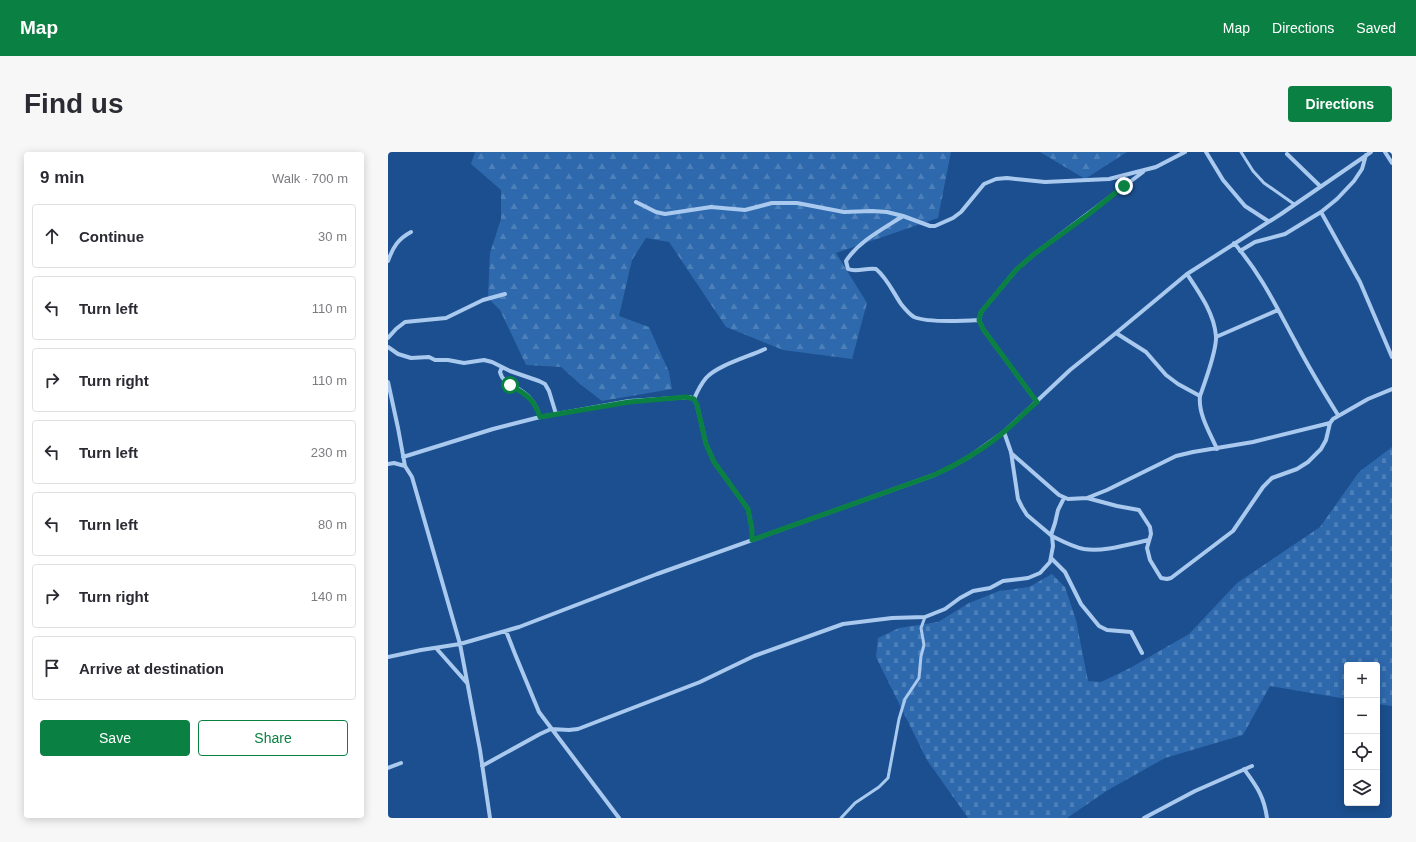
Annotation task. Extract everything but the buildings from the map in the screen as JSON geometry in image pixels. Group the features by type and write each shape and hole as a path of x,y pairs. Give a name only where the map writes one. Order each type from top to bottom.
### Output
{"street":[{"path":"636,202 656,212 665,214 711,207 745,210 772,203 783,202 811,205 844,212 887,212 930,226 935,226 962,212 984,184 996,179 1007,178 1045,182 1109,179 1156,167 1185,152"},
{"path":"1206,152 1223,180 1245,206 1268,222"},
{"path":"388,657 460,644 506,631 950,468 969,457 1004,432 1070,370 1187,274 1268,222 1371,152"},
{"path":"1384,152 1392,163"},
{"path":"1287,154 1320,186"},
{"path":"1240,250 1255,242 1285,234 1321,212 1337,200 1354,181 1362,169 1366,155"},
{"path":"1037,402 983,329 979,320 981,312 1016,270 1033,255 1145,170"},
{"path":"1321,212 1360,282 1392,357"},
{"path":"903,216 868,238 850,254 846,261 848,269 852,271 876,269 888,282 908,312 915,317 951,321 979,320"},
{"path":"388,261 394,246 404,235 411,232"},
{"path":"1234,244 1253,266 1316,379 1338,415"},
{"path":"1187,274 1197,288 1206,305 1216,337 1211,362 1199,402 1201,411 1217,449"},
{"path":"388,338 396,328 405,322 446,318 483,300 505,294"},
{"path":"1216,337 1278,310"},
{"path":"1116,333 1146,352 1166,375 1178,384 1200,396"},
{"path":"388,347 398,354 411,358 429,358 464,363 484,360 492,362 510,371 544,384 549,390 556,414"},
{"path":"694,399 699,388 708,376 765,349"},
{"path":"502,367 500,372 502,377 506,382 524,392 537,407 540,417"},
{"path":"388,382 405,466 412,477 460,644 490,818"},
{"path":"1011,452 1058,495 1064,498 1087,498 1114,487 1176,456 1253,442 1330,423 1338,415 1368,399 1392,389"},
{"path":"403,457 493,429 540,417 629,402 686,397 694,399 697,405 706,444 714,462 748,509 752,530 752,540"},
{"path":"1087,498 1139,510 1150,527 1151,534 1147,548 1150,560 1161,578 1171,578 1233,531 1263,487 1272,478 1308,462 1321,449 1326,440 1330,423"},
{"path":"1004,432 1011,452 1018,498 1022,507 1027,515 1051,535 1071,545 1084,549 1099,549 1149,540"},
{"path":"388,464 394,463 405,466"},
{"path":"482,766 551,729 578,729 700,682 754,656 843,624 932,615 945,609 969,593 990,588 1004,581 1023,580 1034,576 1040,573 1051,558 1053,546 1051,535 1058,510 1064,498"},
{"path":"1051,558 1065,572 1081,604 1099,626 1107,630 1131,632 1142,653"},
{"path":"506,631 539,712 619,818"},
{"path":"436,648 467,684"},
{"path":"388,768 401,763"},
{"path":"1144,818 1195,791 1252,766"},
{"path":"1244,769 1260,792 1266,809 1267,818"}],"lane":[{"path":"1241,152 1253,171 1264,183 1294,204"},
{"path":"841,818 854,803 879,787 888,778 899,719 903,706 910,691 919,678 921,656 924,645 921,628 925,616"}],"green space":[{"path":"475,152 951,152 938,218 836,253 867,303 852,359 783,350 726,327 669,242 646,238 632,260 619,316 649,327 669,372 672,389 602,401 561,367 526,365 500,310 488,298 490,253 501,219 501,190 471,164"},
{"path":"1040,152 1127,152 1085,179"},
{"path":"1392,447 1392,706 1380,704 1380,662 1344,662 1344,698 1270,686 1243,735 1165,758 1108,790 1067,818 968,818 927,760 876,657 878,638 899,628 938,622 969,603 999,591 1029,587 1052,574 1065,587 1076,620 1088,681 1101,682 1130,668 1189,634 1237,583 1320,527 1359,472"}],"route":[{"path":"510,385 524,392 537,407 540,417 629,402 686,397 694,399 697,405 706,444 714,462 748,509 752,530 752,540 950,468 969,457 1004,432 1037,402 983,329 979,320 981,312 1016,270 1033,255 1124,186"}]}
